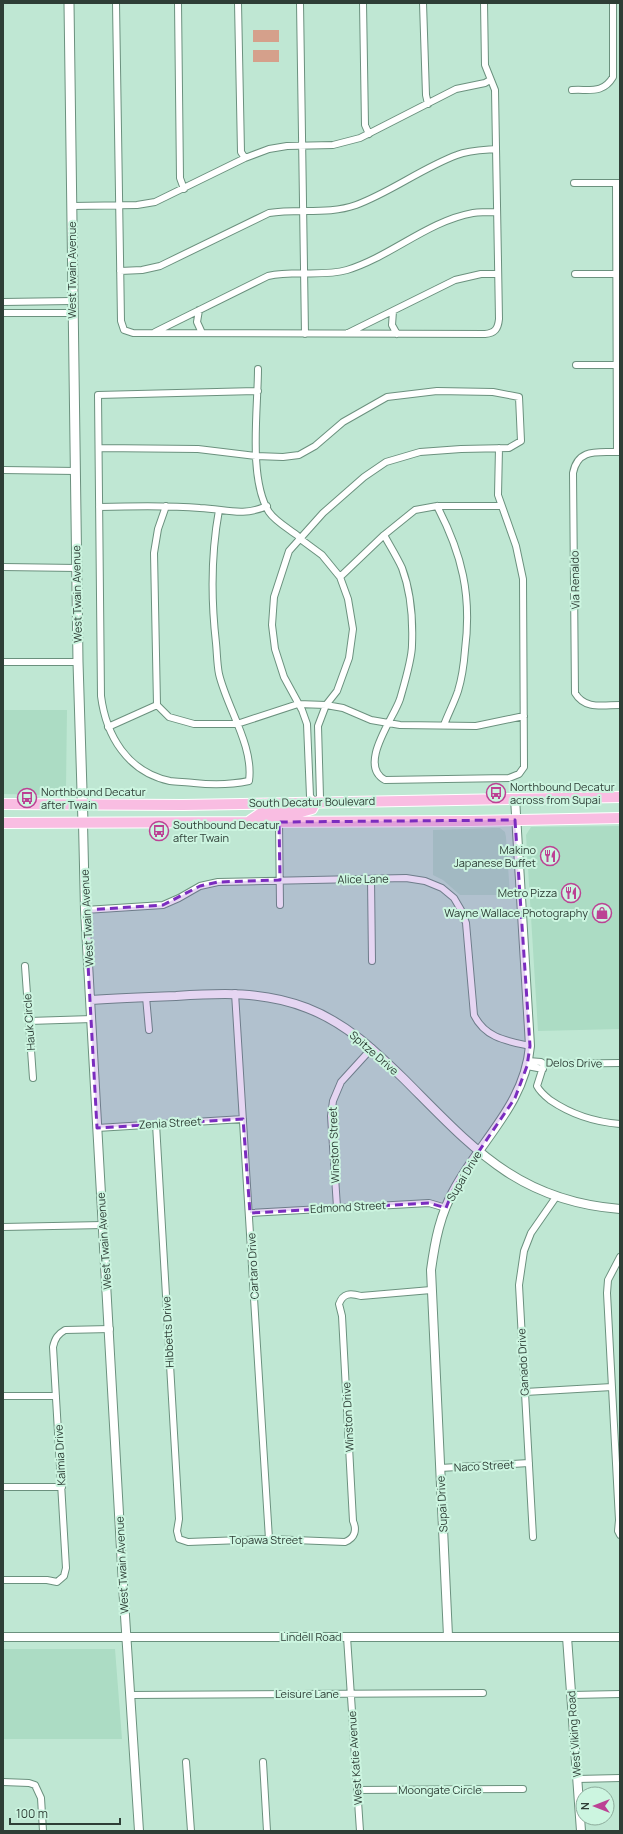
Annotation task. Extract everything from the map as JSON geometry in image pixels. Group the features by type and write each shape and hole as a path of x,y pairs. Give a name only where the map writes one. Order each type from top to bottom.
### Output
{"main road":[{"name":"West Twain Avenue","path":"68,3 78,662 83,824"},
{"name":"South Decatur Boulevard","path":"3,804 315,803 620,797"},
{"path":"248,822 261,813 308,811 312,809 315,803"},
{"name":"South Decatur Boulevard","path":"3,823 83,824 620,818"}],"street":[{"path":"116,3 122,326 128,332 485,334 493,332 498,325 499,319 495,90 485,65 484,3"},
{"path":"178,3 180,178 184,189"},
{"path":"238,3 241,152 245,158"},
{"path":"300,3 305,334"},
{"path":"364,3 365,125 369,134"},
{"path":"424,3 426,95 428,104"},
{"path":"572,90 602,89 608,85 613,77 613,3"},
{"path":"72,206 119,205 155,202 245,158 269,149 346,143 369,134 456,90 485,83 490,80"},
{"path":"120,271 142,270 160,266 259,216 278,212 338,209 356,205 458,154 477,150 496,150"},
{"path":"574,183 618,183 616,274 619,452"},
{"path":"152,333 268,276 286,273 345,271 366,263 454,218 474,213 497,212"},
{"path":"347,334 455,280 481,274 498,274"},
{"path":"575,274 616,274"},
{"path":"3,302 72,301"},
{"path":"199,310 196,322 202,333"},
{"path":"393,311 392,324 397,334"},
{"path":"3,313 72,314"},
{"path":"576,365 617,365"},
{"path":"99,448 198,449 256,456 283,457 299,455 315,446 344,422 387,397 437,391 493,392 519,397 521,441 509,448 420,452 386,462 364,477 324,513 299,538 289,551 274,597 272,625 275,649 284,678 302,710 307,724 310,796 315,803 320,797 318,726 326,705 337,690 349,658 353,629 348,599 340,577 322,555 299,538 270,513 260,493 256,456 258,369"},
{"path":"219,510 214,546 212,591 215,629 220,674 248,752 251,768 249,781 230,785 169,781 155,776 141,768 126,755 113,738 108,727 101,696 98,395 258,391"},
{"path":"384,535 402,568 412,605 412,647 400,700 380,738 376,754 375,770 378,776 385,780 509,778 519,774 524,767 523,579 516,546 498,495 499,448"},
{"name":"Via Renaldo","path":"619,452 584,454 578,458 573,473 575,693 580,701 588,705 620,704"},
{"path":"3,470 76,471"},
{"path":"99,507 166,506 253,512 267,506"},
{"path":"166,506 158,529 154,553 157,705 169,717 194,724 237,724 298,704 326,705 344,708 372,720 400,725 476,726 524,716"},
{"path":"340,577 384,535 415,510 437,506 502,506"},
{"path":"437,506 448,526 460,561 468,597 468,632 464,663 458,690 444,725"},
{"path":"3,567 77,568"},
{"path":"3,662 78,662"},
{"path":"108,727 157,705"},
{"name":"Supai Drive","path":"448,1636 431,1270 437,1229 454,1188 515,1098 524,1078 528,1063 530,1046 515,820 515,798"},
{"path":"279,822 280,905"},
{"name":"West Twain Avenue","path":"83,824 85,910 97,1128 110,1329 126,1637 139,1831"},
{"name":"Alice Lane","path":"85,910 163,904 179,898 200,886 218,882 406,878 425,881 442,888 454,898 466,923 474,1015 478,1022 489,1034 505,1041 530,1046"},
{"path":"371,879 372,961"},
{"name":"Hauk Circle","path":"25,966 33,1078"},
{"name":"Spitze Drive","path":"91,1000 235,993 264,996 307,1008 331,1018 372,1048 479,1152 500,1168 524,1182 556,1197 591,1206 620,1209"},
{"name":"Cartaro Drive","path":"235,993 250,1213 268,1539"},
{"path":"146,997 149,1030"},
{"path":"29,1020 92,1019"},
{"name":"Winston Street","path":"337,1207 331,1116 333,1101 341,1082 372,1048"},
{"name":"Delos Drive","path":"528,1063 541,1062 543,1067 620,1063"},
{"path":"543,1067 537,1086 539,1090 554,1102 576,1115 590,1120 620,1124"},
{"name":"Zenia Street","path":"97,1128 243,1119"},
{"name":"Hibbetts Drive","path":"156,1124 179,1519 177,1531 180,1539"},
{"name":"Ganado Drive","path":"533,1537 519,1285 524,1251 531,1233 556,1197"},
{"name":"Edmond Street","path":"250,1213 429,1203 446,1208"},
{"path":"3,1227 103,1225"},
{"path":"620,1257 608,1280 607,1292 619,1520 618,1531 620,1535"},
{"name":"Winston Drive","path":"352,1537 356,1527 354,1521 342,1316 339,1304 343,1297 351,1293 361,1296 431,1290"},
{"name":"Kalmia Drive","path":"3,1580 47,1580 57,1582 64,1576 66,1568 53,1347 58,1334 71,1328 110,1329"},
{"path":"525,1392 612,1387"},
{"path":"3,1396 56,1396"},
{"name":"Naco Street","path":"440,1468 529,1463"},
{"path":"3,1487 62,1487"},
{"name":"Topawa Street","path":"180,1539 188,1542 268,1539 345,1542 352,1537"},
{"name":"Lindell Road","path":"3,1637 620,1637"},
{"name":"West Katie Avenue","path":"347,1637 360,1831"},
{"name":"West Viking Road","path":"567,1637 581,1831"},
{"name":"Leisure Lane","path":"130,1695 483,1692"},
{"path":"572,1695 620,1694"},
{"path":"186,1762 190,1831"},
{"path":"263,1762 267,1831"},
{"path":"578,1779 620,1778"},
{"path":"3,1782 29,1783 35,1785 41,1798 43,1831"},
{"name":"Moongate Circle","path":"357,1790 523,1789"}],"highlighted area":[{"path":"515,820 530,1046 527,1066 515,1098 454,1188 446,1208 429,1203 250,1213 243,1119 97,1128 85,910 163,905 200,886 218,882 280,880 279,822"}],"shaded area":[{"path":"253,30 279,30 279,42 253,42"},
{"path":"253,50 279,50 279,62 253,62"},
{"path":"3,710 67,710 66,788 64,791 54,795 3,794"},
{"path":"620,826 620,1029 538,1031 526,835 531,827"},
{"path":"500,828 505,832 506,837 510,895 460,895 443,880 433,875 433,830"},
{"path":"3,1649 115,1649 122,1739 3,1739"}],"place":[{"name":"Northbound Decatur across from Supai","path":"496,793"},
{"name":"Northbound Decatur after Twain","path":"27,798"},
{"name":"Southbound Decatur after Twain","path":"159,831"},
{"name":"Makino Japanese Buffet","path":"550,856"},
{"name":"Metro Pizza","path":"571,893"},
{"name":"Wayne Wallace Photography","path":"602,913"}]}
